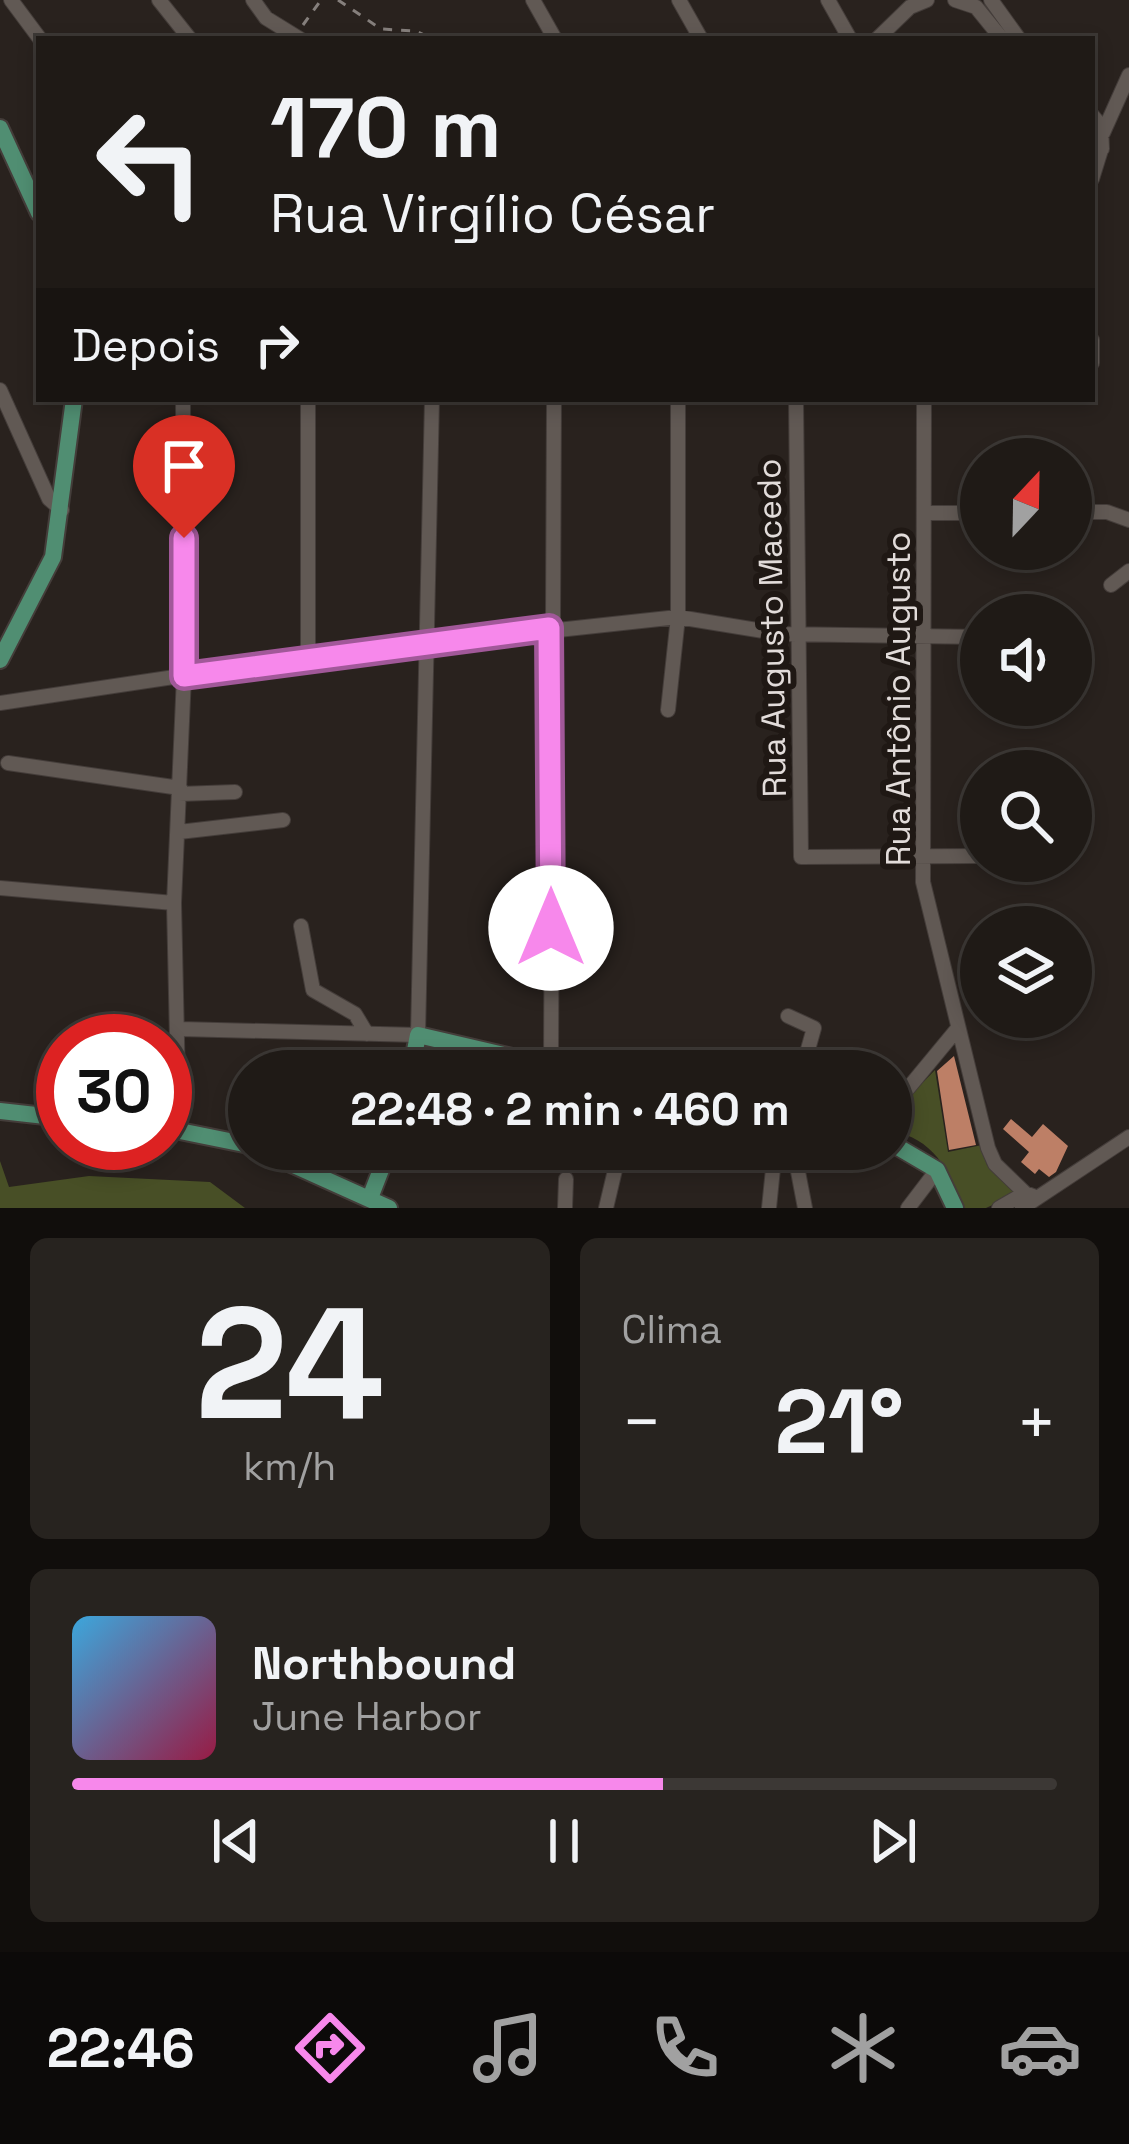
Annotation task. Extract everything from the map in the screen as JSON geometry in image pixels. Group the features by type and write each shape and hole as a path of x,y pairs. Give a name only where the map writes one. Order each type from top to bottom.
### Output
{"main road":[{"path":"0,128 36,206"},
{"path":"0,660 52,557 74,402"},
{"path":"415,1050 418,1035 484,1050"},
{"path":"0,1111 36,1115"},
{"path":"192,1133 228,1141"},
{"path":"912,1155 937,1170 955,1208"},
{"path":"300,1170 366,1203 389,1208"},
{"path":"366,1203 380,1170"}],"street":[{"path":"10,0 38,36"},
{"path":"159,0 188,36"},
{"path":"253,0 266,18 294,36"},
{"path":"533,0 552,36"},
{"path":"679,0 699,36"},
{"path":"828,0 848,36"},
{"path":"891,26 903,0"},
{"path":"881,36 927,0"},
{"path":"955,0 976,7 999,36"},
{"path":"991,0 1017,36"},
{"path":"1096,154 1129,75"},
{"path":"1095,109 1117,98"},
{"path":"1095,117 1103,134"},
{"path":"0,390 49,499 62,510"},
{"path":"179,1014 174,904 184,676 183,402"},
{"path":"308,402 308,657"},
{"path":"192,1028 418,1035 432,402"},
{"path":"551,1050 549,628 554,402"},
{"path":"668,710 679,617 677,402"},
{"name":"Rua Augusto Macedo","path":"796,402 801,857 922,854"},
{"name":"Rua Antônio Augusto","path":"924,402 923,882 988,1148 995,1164 1028,1200"},
{"path":"1092,512 1129,520"},
{"path":"926,513 960,513"},
{"path":"1111,585 1129,571"},
{"path":"0,703 308,657 679,617 797,634 960,637"},
{"path":"8,763 180,791 235,792"},
{"path":"179,832 284,820"},
{"path":"922,854 960,855"},
{"path":"0,888 174,904"},
{"path":"301,926 313,990 355,1014 368,1034"},
{"path":"788,1016 814,1028 808,1050"},
{"path":"912,1084 958,1028"},
{"path":"999,1208 1028,1200 1129,1137"},
{"path":"606,1208 615,1170"},
{"path":"769,1208 773,1170"},
{"path":"798,1170 805,1208"},
{"path":"908,1208 937,1170"},
{"path":"566,1179 566,1208"}],"path":[{"path":"298,36 320,0"},
{"path":"338,0 380,29 426,36"}],"green space":[{"path":"935,1070 948,1152 982,1145 987,1165 1016,1194 986,1208 963,1208 938,1158 912,1138 912,1094"},
{"path":"0,1161 9,1187 89,1176 210,1182 245,1208 0,1208"}],"building":[{"path":"954,1056 976,1145 949,1150 937,1071"},
{"path":"1011,1119 1032,1137 1043,1124 1068,1146 1056,1172 1049,1177 1039,1169 1035,1174 1021,1162 1029,1152 1003,1129"}],"route":[{"path":"184,538 184,676 549,628 551,928"}]}
